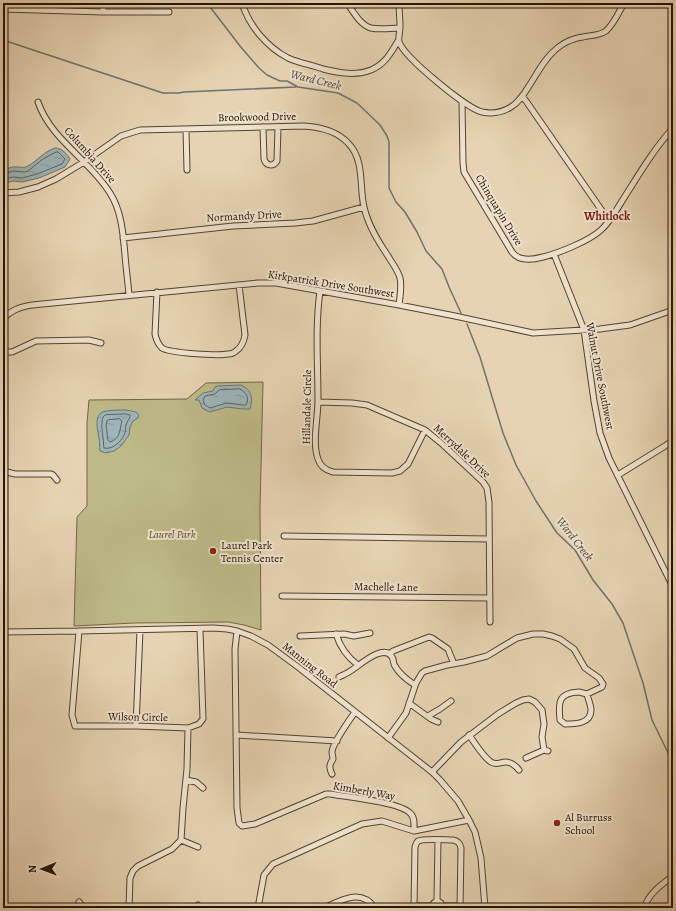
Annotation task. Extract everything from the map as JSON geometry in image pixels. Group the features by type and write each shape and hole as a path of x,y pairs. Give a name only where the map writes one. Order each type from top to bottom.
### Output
{"street":[{"path":"103,3 103,12"},
{"path":"242,3 254,28 274,49 293,60 351,74 372,70 384,62 389,56 398,42 400,28 399,3"},
{"path":"347,3 361,22 368,27 400,28"},
{"path":"398,42 416,64 462,102 476,110 486,113 494,113 512,107 519,101 552,52 560,46 584,36 601,34 606,31 611,26 624,3"},
{"path":"3,9 169,12"},
{"path":"522,96 609,221"},
{"name":"Columbia Drive","path":"38,102 50,126 100,179 118,210 121,222 129,295"},
{"name":"Chinquapin Drive","path":"462,102 463,167 466,176 516,256 522,259 539,258 554,254 584,242 601,230 609,221 662,140 673,128"},
{"name":"Brookwood Drive","path":"3,193 19,192 38,187 56,179 84,162 121,136 140,130 304,126 329,131 349,143 358,158 364,207 377,239 400,277 401,292 399,305"},
{"path":"263,127 264,159 267,164 271,165 275,164 277,161 278,127"},
{"path":"186,129 187,170"},
{"name":"Normandy Drive","path":"123,238 233,226 295,223 364,207"},
{"name":"Walnut Drive Southwest","path":"554,254 584,330 600,433 609,458 673,587"},
{"name":"Kirkpatrick Drive Southwest","path":"3,318 16,309 28,306 258,283 276,283 399,305 533,333 584,330 630,325 673,310"},
{"path":"157,292 155,334 156,340 162,348 180,352 227,355 236,351 244,341 245,335 239,285"},
{"name":"Hillandale Circle","path":"320,291 317,318 318,402 316,443 317,457 322,466 326,470 333,472 400,471 408,464 424,430"},
{"path":"3,352 12,352 36,341 92,340 101,344"},
{"name":"Merrydale Drive","path":"318,402 367,405 424,430 478,477 487,488 489,502 490,622"},
{"path":"618,475 673,440"},
{"path":"3,471 15,474 51,474 57,480"},
{"path":"284,536 489,539"},
{"path":"667,574 673,572"},
{"name":"Machelle Lane","path":"282,596 490,598"},
{"path":"129,908 130,878 133,871 138,866 172,849 180,840 187,769 188,728 200,724 203,719 200,629"},
{"name":"Manning Road","path":"3,632 227,629 250,636 268,645 432,772 452,793 469,820 477,838 482,858 485,908"},
{"path":"136,726 140,630"},
{"name":"Wilson Circle","path":"79,631 72,715 75,726 188,728"},
{"path":"237,631 235,649 236,735 337,741"},
{"path":"300,636 344,634 354,636 370,633"},
{"path":"336,634 341,648 350,660 358,665"},
{"path":"388,738 408,709 415,685 425,670 487,656 517,638 533,634 552,636 560,639 574,649 585,668 602,681 603,684 602,687 587,694 579,692 569,693 560,698 560,720 565,724 576,724 589,718 591,708 587,694"},
{"path":"338,677 353,670 358,665 376,654 389,654 429,637 448,649 454,664"},
{"path":"389,654 393,658 394,665 404,678 415,685"},
{"path":"432,772 469,735 516,702 529,700 535,702 542,710 544,724 542,737 546,750 526,758"},
{"path":"428,716 451,701"},
{"path":"410,703 438,722"},
{"path":"332,774 329,766 333,759 333,748 355,712"},
{"name":"Kimberly Way","path":"236,735 237,808 239,823 242,826 255,824 326,794 330,794 373,801 401,808 410,812 412,815 414,821 414,831"},
{"path":"469,735 490,762 494,764 505,762 511,763 519,770"},
{"path":"186,780 196,782 203,788"},
{"path":"258,908 264,875 273,864 362,824 382,821 414,831 469,820"},
{"path":"180,840 198,846"},
{"path":"437,901 441,903 442,907 460,907 460,846 458,842 454,840 438,840 421,840 417,842 415,846 414,907 433,907 434,902 437,901 438,840"},
{"path":"644,908 649,896 673,876"},
{"path":"324,908 348,898 357,897 364,898 375,908"},
{"path":"79,902 84,908"}],"green space":[{"name":"Laurel Park","path":"263,382 260,509 261,630 228,622 134,623 74,626 77,517 87,506 87,423 89,400 187,399 206,383"}],"water":[{"path":"55,148 62,150 70,159 65,167 39,178 22,182 14,181 3,183 3,170 12,167 26,167 48,151"},
{"path":"241,385 247,389 251,395 250,409 227,407 210,412 202,408 199,400 195,400 203,393 213,391 215,387 218,386"},
{"path":"126,410 136,412 139,415 130,427 129,435 121,446 114,451 106,453 100,451 97,425 99,415 105,411"}],"waterway":[{"name":"Ward Creek","path":"207,3 240,46 267,75 280,81 287,81 298,87 338,93 357,103 380,125 389,142 389,188 396,202 405,212 417,232 426,251 442,269 461,313"},
{"path":"3,40 163,93 296,87"},
{"name":"Ward Creek","path":"467,324 480,357 503,433 516,465 536,501 557,533 575,550 593,580 612,604 623,623 643,683 652,720 673,763"}],"place":[{"name":"Laurel Park Tennis Center","path":"213,551"},
{"name":"Al Burruss School","path":"557,823"}],"district":[{"name":"Whitlock","path":"607,216"}]}
